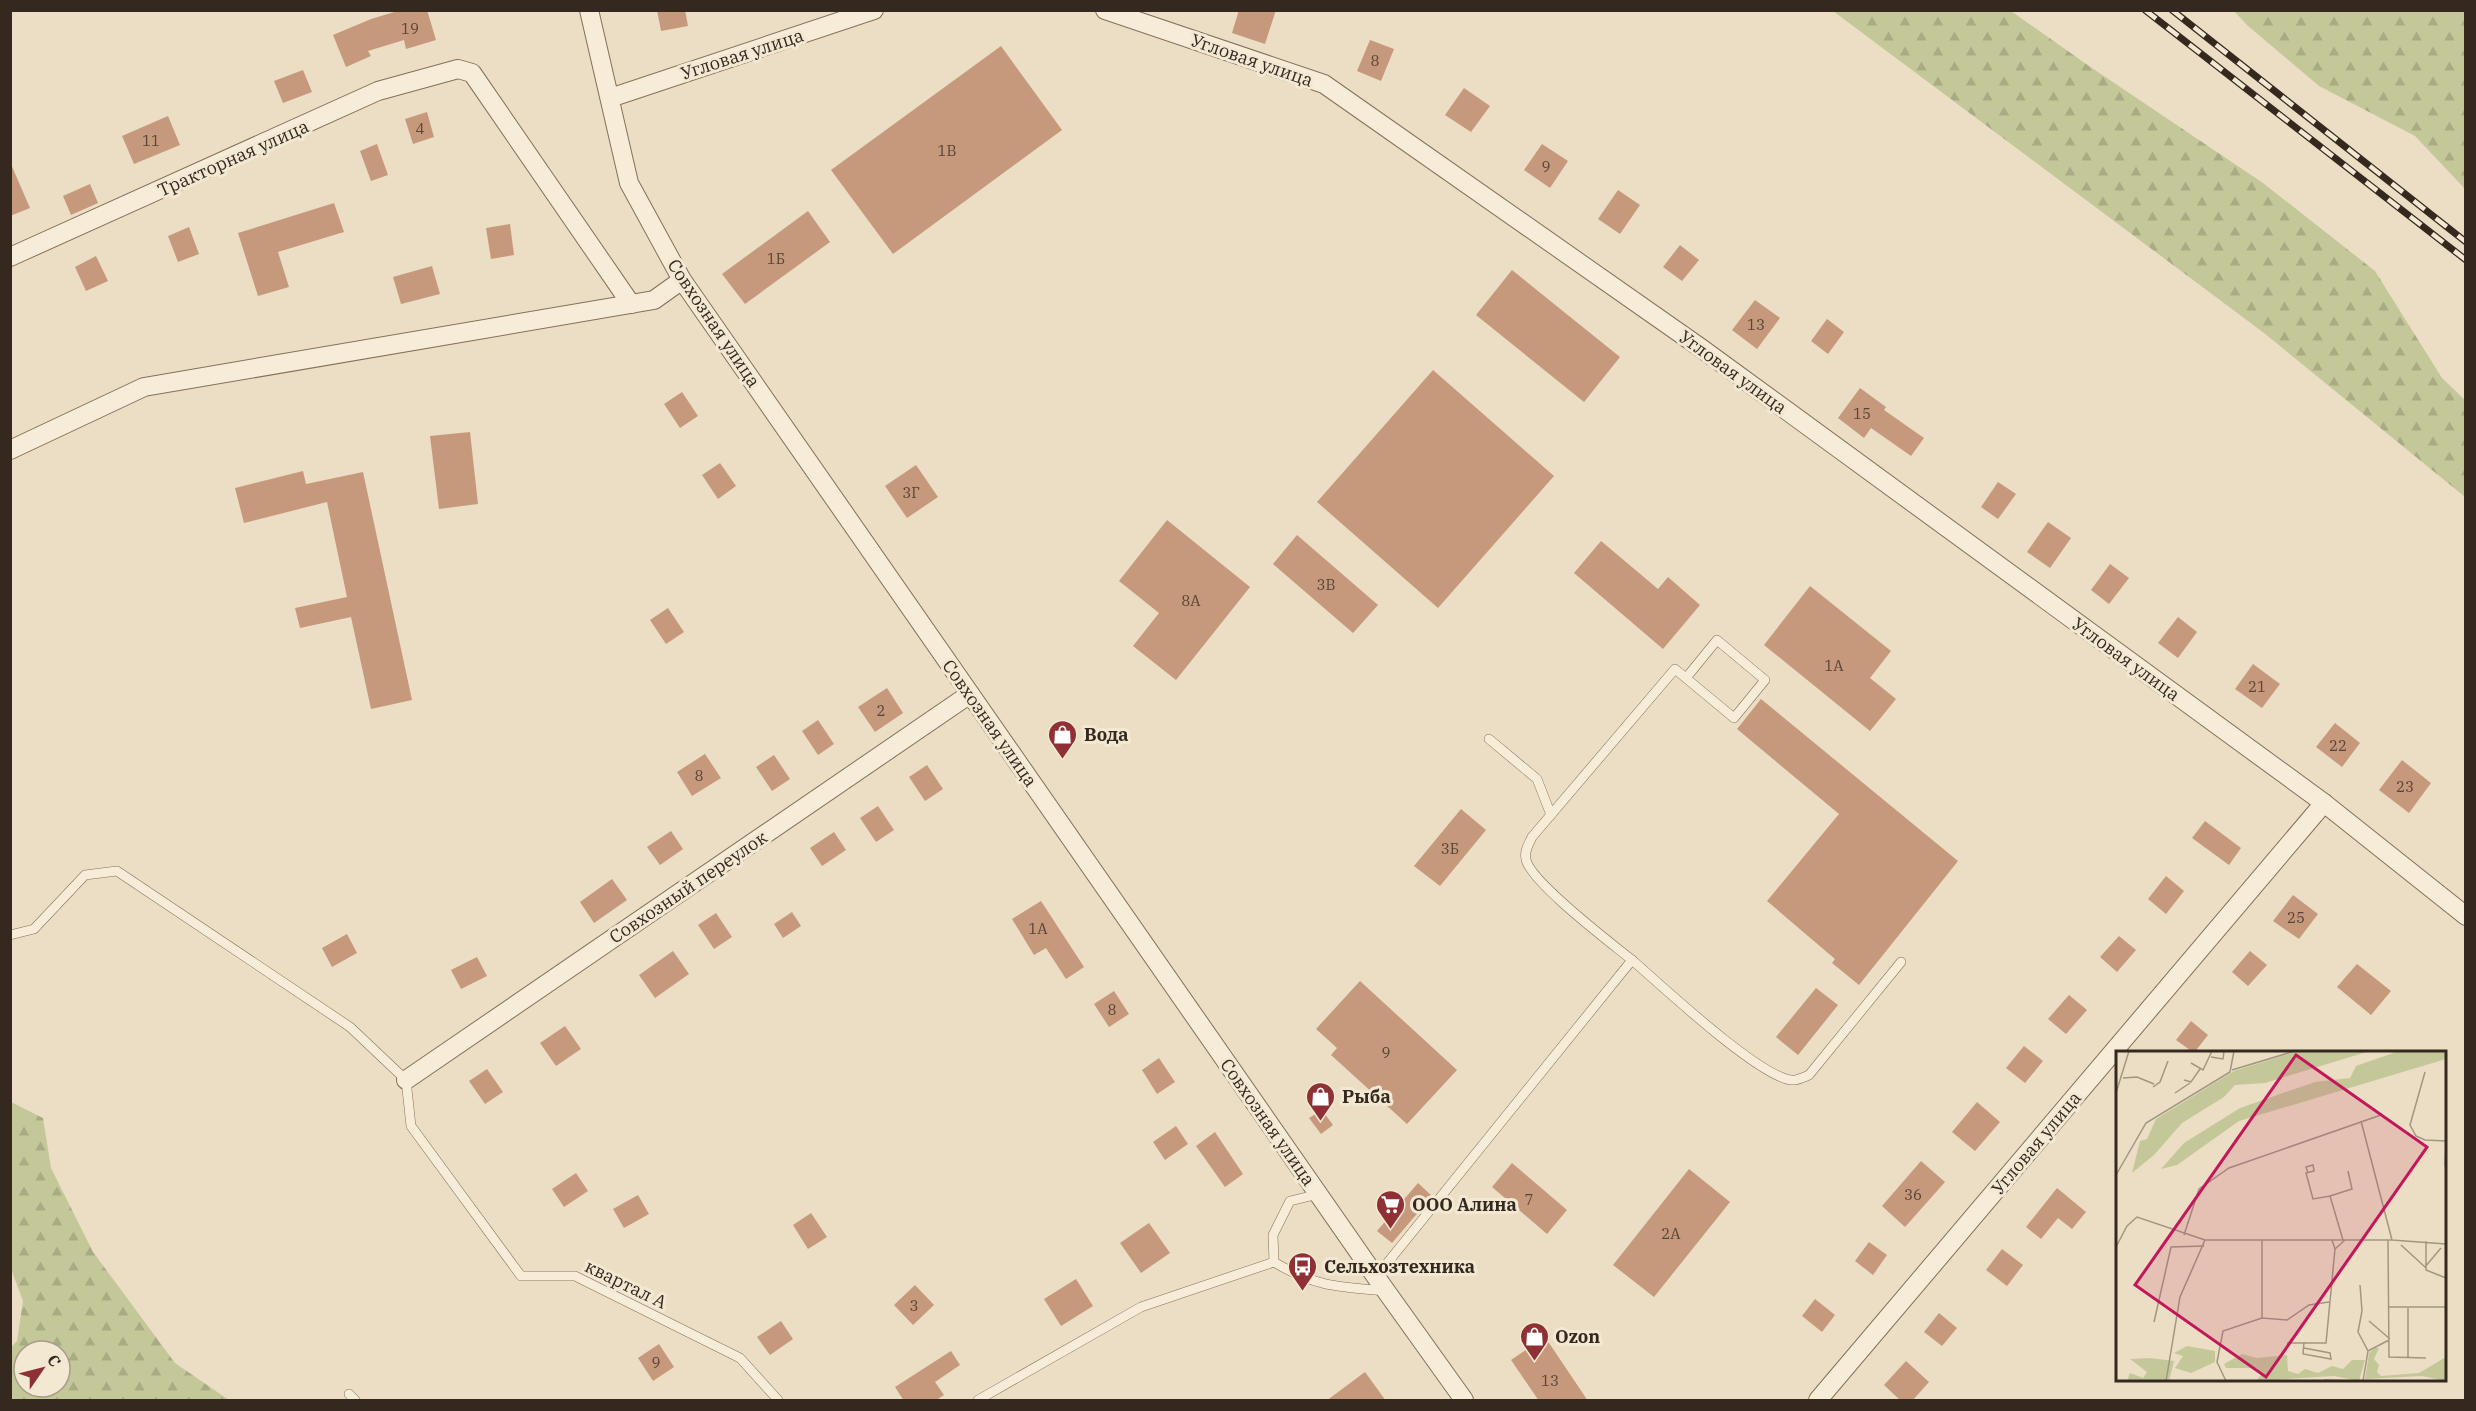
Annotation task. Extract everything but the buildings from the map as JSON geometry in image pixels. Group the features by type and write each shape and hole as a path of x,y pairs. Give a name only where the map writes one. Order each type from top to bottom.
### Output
{"street":[{"name":"Совхозная улица","path":"589,10 629,183 682,280 1464,1401"},
{"name":"Угловая улица","path":"610,98 874,10"},
{"name":"Угловая улица","path":"1105,10 1324,84 1701,348 2324,803 2466,916"},
{"name":"Тракторная улица","path":"10,257 378,91 458,69 472,73 631,304"},
{"path":"10,450 144,387 654,300 682,280"},
{"name":"Совхозный переулок","path":"406,1080 970,694"},
{"name":"Угловая улица","path":"1818,1401 2324,803"}],"lane":[{"path":"1686,678 1717,640 1765,680 1734,718 1675,669 1532,837 1526,848 1526,859 1531,872 1748,1058 1772,1074 1793,1081 1809,1075 1901,962"},
{"path":"1489,739 1537,779 1551,815"},
{"path":"10,935 34,929 85,875 117,871 350,1027 406,1080"},
{"path":"1274,1262 1295,1275 1328,1286 1381,1284 1632,960"},
{"name":"квартал А","path":"406,1080 411,1126 521,1276 575,1276 740,1358 778,1401"},
{"path":"1274,1262 1273,1235 1290,1201 1319,1194"},
{"path":"978,1401 1141,1307 1274,1262"}],"green space":[{"path":"1833,11 2011,11 2263,183 2375,271 2442,378 2465,400 2465,497 2264,333"},
{"path":"2234,11 2465,11 2465,189 2415,136 2319,86 2248,26"},
{"path":"11,1102 43,1118 51,1168 93,1252 175,1363 229,1400 11,1400 12,1346 12,1399 72,1399 72,1339 17,1339 23,1301 11,1269"}],"railway":[{"path":"2145,10 2466,260"},
{"path":"2172,10 2466,242"}],"place":[{"name":"Вода","path":"1063,760"},
{"name":"Рыба","path":"1321,1122"},
{"name":"ООО Алина","path":"1391,1230"},
{"name":"Сельхозтехника","path":"1303,1292"},
{"name":"Ozon","path":"1534,1362"}]}
